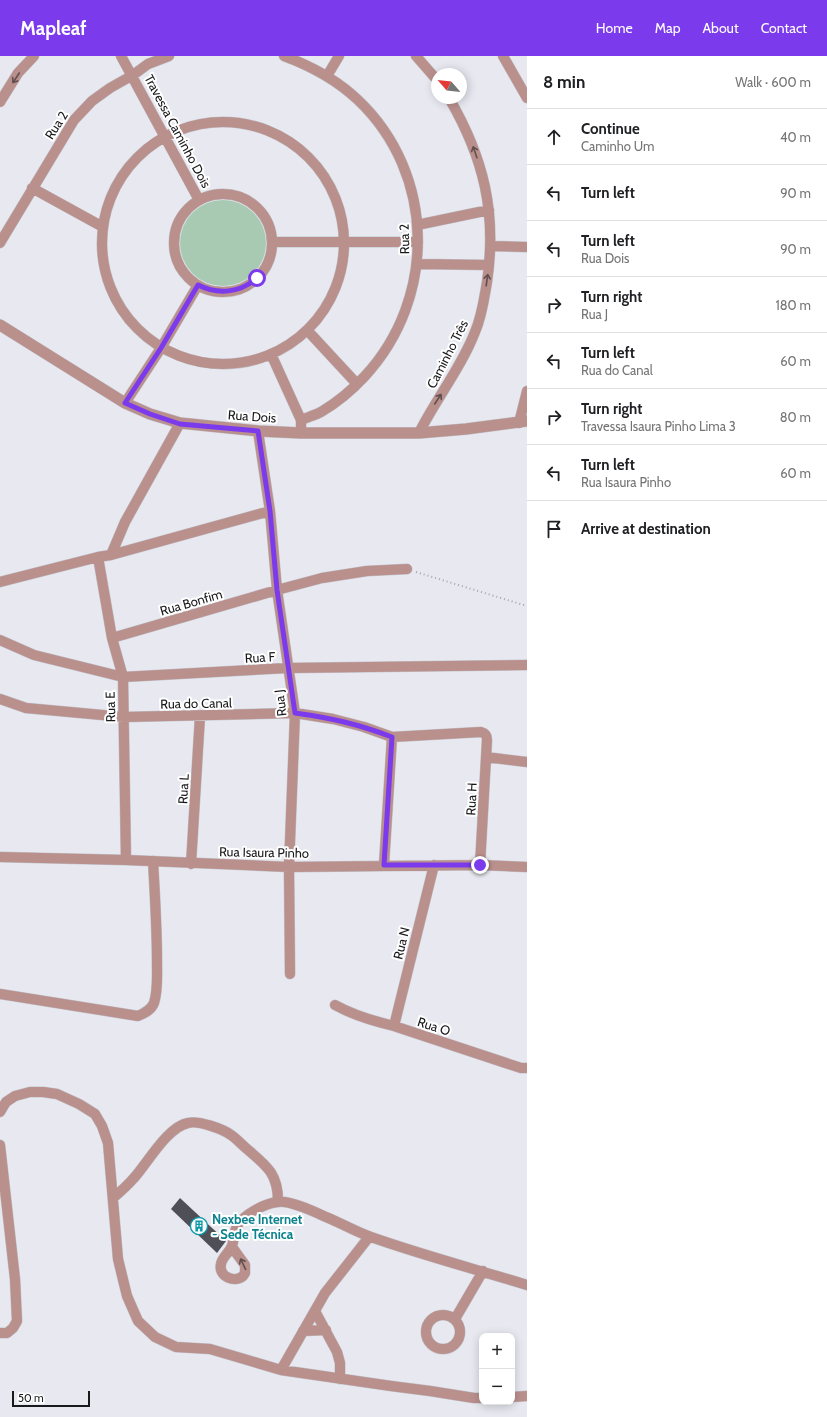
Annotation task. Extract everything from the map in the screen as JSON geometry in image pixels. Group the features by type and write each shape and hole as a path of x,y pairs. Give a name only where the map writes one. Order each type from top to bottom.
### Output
{"street":[{"path":"0,102 18,74 34,56"},
{"name":"Travessa Caminho Dois","path":"121,56 133,75 164,136 200,200"},
{"name":"Rua 2","path":"0,243 74,120 92,101 110,88 133,75 148,64 169,56"},
{"name":"Rua 2","path":"284,56 303,63 342,86 359,100 387,135 407,175 413,197 418,242 417,264 409,301 398,329 387,349 358,384 321,412 302,420"},
{"path":"327,76 339,56"},
{"path":"416,56 431,73"},
{"path":"503,56 527,98"},
{"name":"Caminho Três","path":"419,433 460,363 475,332 484,302 491,246 489,210 484,180 475,150 453,104"},
{"path":"232,121 260,126 285,138 307,154 317,165 332,188 341,214 345,242 341,270 335,290 325,309 296,340 271,354 244,362 215,364 187,359 161,348 144,335 129,320 114,296 107,276 103,255 103,227 110,200 123,174 142,153 164,136 177,130 204,122 232,121"},
{"path":"32,188 103,227"},
{"path":"232,194 248,200 261,211 267,221 272,242 269,259 257,278 248,285 237,290 220,292 198,285 189,278 182,269 175,253 174,242 180,220 190,206 210,195 232,194"},
{"path":"417,225 489,210"},
{"path":"272,242 418,242"},
{"path":"491,246 527,247"},
{"path":"417,264 489,265"},
{"path":"125,403 161,348 198,285"},
{"name":"Rua Dois","path":"0,325 125,403 150,414 180,424 301,433 419,433 523,422"},
{"path":"306,330 358,384"},
{"path":"271,354 302,420 301,433"},
{"path":"523,422 527,391"},
{"path":"111,555 125,522 180,424"},
{"name":"Rua J","path":"258,431 270,511 277,590 295,713 289,867 290,974"},
{"path":"0,582 111,555 270,511"},
{"name":"Rua E","path":"98,557 112,638 123,677 126,860"},
{"name":"Rua Bonfim","path":"112,638 322,578 367,571 407,569"},
{"name":"Rua F","path":"0,640 34,655 123,677 288,668 527,665"},
{"name":"Rua do Canal","path":"0,699 26,708 124,717 295,713 364,726 392,737"},
{"name":"Rua L","path":"192,864 200,716"},
{"name":"Rua H","path":"392,737 480,732 486,735 480,865"},
{"path":"384,865 392,737"},
{"path":"486,757 527,762"},
{"name":"Rua Isaura Pinho","path":"0,857 126,860 289,867 384,865 480,865 527,867"},
{"path":"0,994 138,1016 146,1013 152,1008 155,1001 157,981 157,944 153,861"},
{"name":"Rua N","path":"394,1026 434,865"},
{"name":"Rua O","path":"335,1005 348,1012 521,1068 527,1068"},
{"path":"0,1112 3,1100 30,1092 43,1092 57,1094 79,1104 95,1114 102,1126 108,1143 118,1259 127,1296 138,1321 155,1337 176,1347 210,1348 281,1370 479,1398"},
{"path":"113,1198 134,1178 161,1144 179,1127 188,1122 202,1123 231,1134 264,1164 273,1175 278,1188 278,1202"},
{"path":"0,1145 4,1219 15,1279 17,1321 13,1328 7,1332 0,1333"},
{"path":"232,1247 237,1227 243,1218 258,1209 278,1202 295,1205 339,1222 369,1237 527,1285"},
{"path":"281,1370 329,1288 369,1237"},
{"path":"455,1319 483,1271"},
{"path":"315,1311 337,1352 340,1363 340,1379"},
{"path":"303,1331 326,1330"},
{"path":"515,1397 527,1396"}],"path":[{"path":"407,569 527,606"}],"green space":[{"path":"223,200 239,204 253,213 262,227 266,243 262,259 253,273 239,282 223,286 207,282 193,273 184,259 180,243 184,227 193,213 207,204"}],"building":[{"name":"Nexbee Internet - Sede Técnica","path":"180,1198 226,1241 217,1253 171,1209"}],"place":[{"name":"Nexbee Internet - Sede Técnica","path":"199,1226"}],"route":[{"path":"257,278 237,290 226,292 214,291 198,285 161,348 125,403 150,414 180,424 258,431 270,511 277,590 295,713 364,726 392,737 384,865 480,865"}]}
